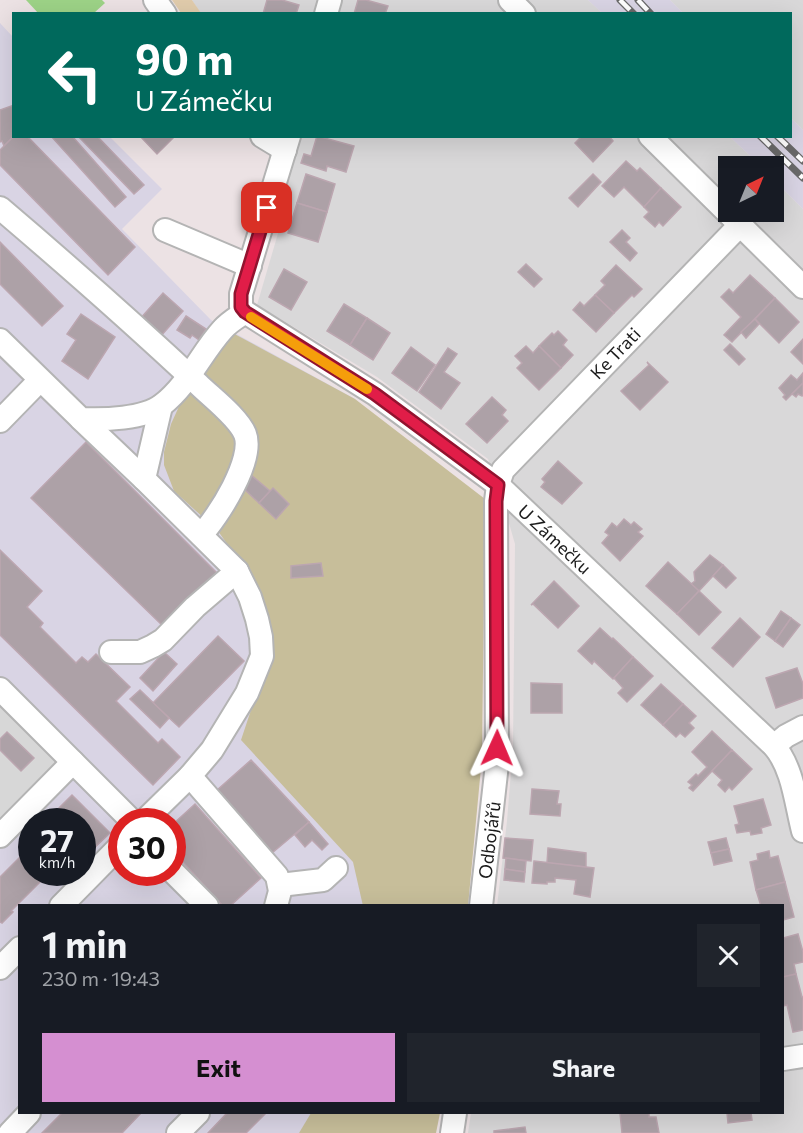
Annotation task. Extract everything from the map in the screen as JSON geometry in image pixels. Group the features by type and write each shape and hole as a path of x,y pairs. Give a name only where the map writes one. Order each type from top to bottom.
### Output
{"street":[{"path":"510,0 522,12"},
{"path":"144,479 161,406 189,376 224,328 243,309 241,294 287,143 269,138"},
{"path":"652,138 803,287"},
{"path":"0,208 189,376 231,416 244,433 247,447 243,466 213,523 201,535"},
{"name":"Ke Trati","path":"498,485 503,470 513,458 740,225"},
{"path":"165,230 250,266"},
{"name":"U Zámečku","path":"243,309 375,394 498,485 774,746 781,754 788,772 803,831"},
{"path":"0,340 237,571 250,597 261,637 262,656 247,693 235,716 212,750 190,776 157,808"},
{"path":"0,422 40,380"},
{"path":"81,418 104,420 161,406"},
{"name":"Odbojářů","path":"481,904 497,764 496,501 498,485"},
{"path":"111,652 140,652 163,640 195,607 237,571"},
{"path":"3,700 73,762 120,808"},
{"path":"774,746 803,727"},
{"path":"0,836 73,762"},
{"path":"190,776 277,876 278,896 323,880 336,868"},
{"path":"63,904 108,858"},
{"path":"186,886 205,904"},
{"path":"0,968 18,950"},
{"path":"784,1059 803,1056"},
{"path":"0,1127 8,1133 28,1114"},
{"path":"178,1133 197,1114"},
{"path":"452,1133 455,1114"}],"shaded area":[{"path":"172,0 192,0 200,12 180,12"},
{"path":"192,0 588,0 601,12 200,12"},
{"path":"588,0 670,0 682,12 601,12"},
{"path":"670,0 803,0 803,130 792,119 792,12 682,12"},
{"path":"0,23 12,36 12,138 111,138 162,189 122,229 211,320 355,399 463,904 18,904 18,1114 436,1114 434,1133 0,1133"},
{"path":"792,119 803,130 803,209 784,190 784,156 750,156 731,138 792,138"},
{"path":"260,138 731,138 750,156 718,156 718,222 784,222 784,190 803,209 803,1133 468,1133 471,1114 784,1114 784,904 497,904 513,747 515,544 488,459 377,377 257,305 289,196"},
{"path":"229,331 355,399 485,499 482,757 468,904 363,904 353,862 241,740 268,659 251,578 218,531 174,491 164,465 164,452 171,424 181,402"},
{"path":"0,705 59,763 0,823"},
{"path":"310,1114 440,1114 436,1133 299,1133"}],"green space":[{"path":"26,0 102,0 105,3 95,12 37,12"}],"building":[{"path":"267,0 282,0 299,5 297,12 264,12"},
{"path":"358,0 388,6 386,12 355,12"},
{"path":"12,106 12,138 4,146 2,141 0,142 0,110"},
{"path":"12,138 29,138 135,247 108,275 0,165 0,150"},
{"path":"53,138 74,138 126,197 115,207"},
{"path":"80,138 99,138 144,185 134,194"},
{"path":"142,138 173,138 157,154"},
{"path":"316,138 354,146 346,172 327,166 326,171 301,163 304,154 311,156"},
{"path":"580,138 611,138 613,141 593,162 575,143"},
{"path":"626,161 637,171 640,168 661,188 644,207 624,187 614,197 602,186"},
{"path":"306,174 335,184 327,212 297,203"},
{"path":"593,174 601,182 578,207 569,198"},
{"path":"661,188 681,207 663,226 659,222 655,227 644,217 649,212 644,207"},
{"path":"297,203 327,212 318,242 288,233"},
{"path":"622,230 630,238 626,242 637,253 630,261 610,242"},
{"path":"0,242 63,306 42,326 0,284"},
{"path":"526,264 542,279 534,287 518,272"},
{"path":"616,265 642,289 634,297 632,295 614,313 595,295 605,285 601,281"},
{"path":"284,269 307,282 291,310 269,297"},
{"path":"750,275 775,298 732,342 724,335 741,317 721,297 729,289 733,293"},
{"path":"163,293 183,311 160,337 140,319"},
{"path":"595,295 614,313 596,332 573,310 580,302 584,306"},
{"path":"775,298 799,322 779,343 755,319"},
{"path":"344,304 367,318 350,345 327,331"},
{"path":"81,314 115,337 88,379 62,361 76,340 67,334"},
{"path":"186,316 206,329 199,340 192,335 190,338 177,330"},
{"path":"367,318 390,333 373,360 350,345"},
{"path":"755,319 759,324 746,338 741,332"},
{"path":"558,331 567,340 563,345 573,355 561,368 539,346 552,333 554,335"},
{"path":"803,339 803,364 791,352"},
{"path":"730,344 745,359 739,365 724,350"},
{"path":"526,346 533,353 539,346 561,368 539,390 517,368 522,363 515,356"},
{"path":"411,347 435,365 417,391 392,373"},
{"path":"448,348 457,354 444,372 460,383 441,409 419,392"},
{"path":"647,362 668,382 640,410 621,391 649,365"},
{"path":"803,373 803,383 786,400 779,388 791,375 797,380"},
{"path":"803,383 802,396 798,394 796,397 792,394"},
{"path":"492,397 506,410 502,415 508,421 487,443 466,424"},
{"path":"86,442 218,574 165,628 31,498"},
{"path":"558,461 582,483 562,504 541,487 545,482 542,479"},
{"path":"251,475 270,491 259,503 241,486"},
{"path":"273,488 289,504 276,519 259,503"},
{"path":"624,519 631,525 634,522 642,529 638,532 643,536 620,561 602,543 609,535 605,532 612,523 617,527"},
{"path":"0,550 42,591 27,607 43,623 40,627 76,663 82,657 88,662 96,654 130,687 116,701 158,743 162,739 180,757 153,785 0,635"},
{"path":"710,555 723,565 699,591 691,584 695,581 694,572"},
{"path":"668,562 699,591 677,614 646,586"},
{"path":"321,563 323,576 291,578 291,566"},
{"path":"723,565 736,578 726,588 713,576"},
{"path":"554,581 579,606 558,628 533,604 531,605"},
{"path":"699,591 721,612 699,635 677,614"},
{"path":"781,611 791,618 775,641 766,634"},
{"path":"740,618 760,637 733,667 712,648"},
{"path":"791,618 800,625 783,647 775,641"},
{"path":"600,628 633,657 613,679 594,661 592,664 578,651"},
{"path":"218,636 244,661 179,727 153,703"},
{"path":"164,652 177,664 153,691 140,678"},
{"path":"633,657 653,676 627,702 618,693 623,688 614,678"},
{"path":"797,668 803,684 803,698 776,708 766,678"},
{"path":"531,683 562,684 562,713 531,713"},
{"path":"661,684 683,704 663,725 641,705"},
{"path":"140,690 169,718 160,728 130,699"},
{"path":"683,704 696,716 689,723 694,728 685,737 680,733 676,737 663,725"},
{"path":"712,731 732,750 693,791 689,788 692,785 688,782 707,767 692,752"},
{"path":"7,732 34,758 21,771 0,750 0,739"},
{"path":"732,750 752,769 732,790 729,787 725,792 718,785 722,780 712,771"},
{"path":"251,760 309,822 272,853 216,791"},
{"path":"532,789 559,791 557,804 561,804 560,816 530,814"},
{"path":"72,795 85,808 59,808"},
{"path":"763,799 771,825 761,828 762,833 751,835 750,831 737,833 735,825 739,824 734,806"},
{"path":"195,804 261,878 232,904 221,904 186,865 186,812"},
{"path":"96,819 108,831 108,835 96,846"},
{"path":"309,822 328,844 322,850 312,840 305,847 295,835"},
{"path":"505,838 533,840 531,861 503,858"},
{"path":"726,838 729,849 711,853 708,842"},
{"path":"548,848 586,853 586,867 547,863"},
{"path":"729,849 732,861 714,865 711,853"},
{"path":"769,851 770,858 778,856 785,882 756,890 750,862 758,860 757,854"},
{"path":"506,858 526,861 525,872 505,869"},
{"path":"18,859 18,886 36,886 2,923 0,922 0,877"},
{"path":"534,861 594,868 590,897 574,894 576,880 555,878 555,882 547,882 547,884 532,883"},
{"path":"505,869 525,872 524,882 504,880"},
{"path":"785,882 794,917 784,920 784,904 760,904 756,890"},
{"path":"798,934 803,962 794,964 796,974 784,977 784,938"},
{"path":"796,974 803,997 803,1030 793,1032 787,1005 784,1006 784,977"},
{"path":"61,1114 140,1114 122,1133 42,1133"},
{"path":"226,1114 265,1114 246,1133 208,1133"},
{"path":"620,1114 649,1114 649,1117 656,1117 659,1133 622,1133"},
{"path":"727,1114 751,1114 752,1120 728,1123"},
{"path":"525,1127 526,1133 494,1133 494,1131"}],"railway":[{"path":"620,0 632,12"},
{"path":"638,0 649,12"},
{"path":"762,138 803,178"},
{"path":"779,138 803,161"}],"slow traffic":[{"path":"251,317 367,389"}],"route":[{"path":"267,208 241,294 241,307 245,312 252,319 375,394 498,485 496,501 497,748"}]}
